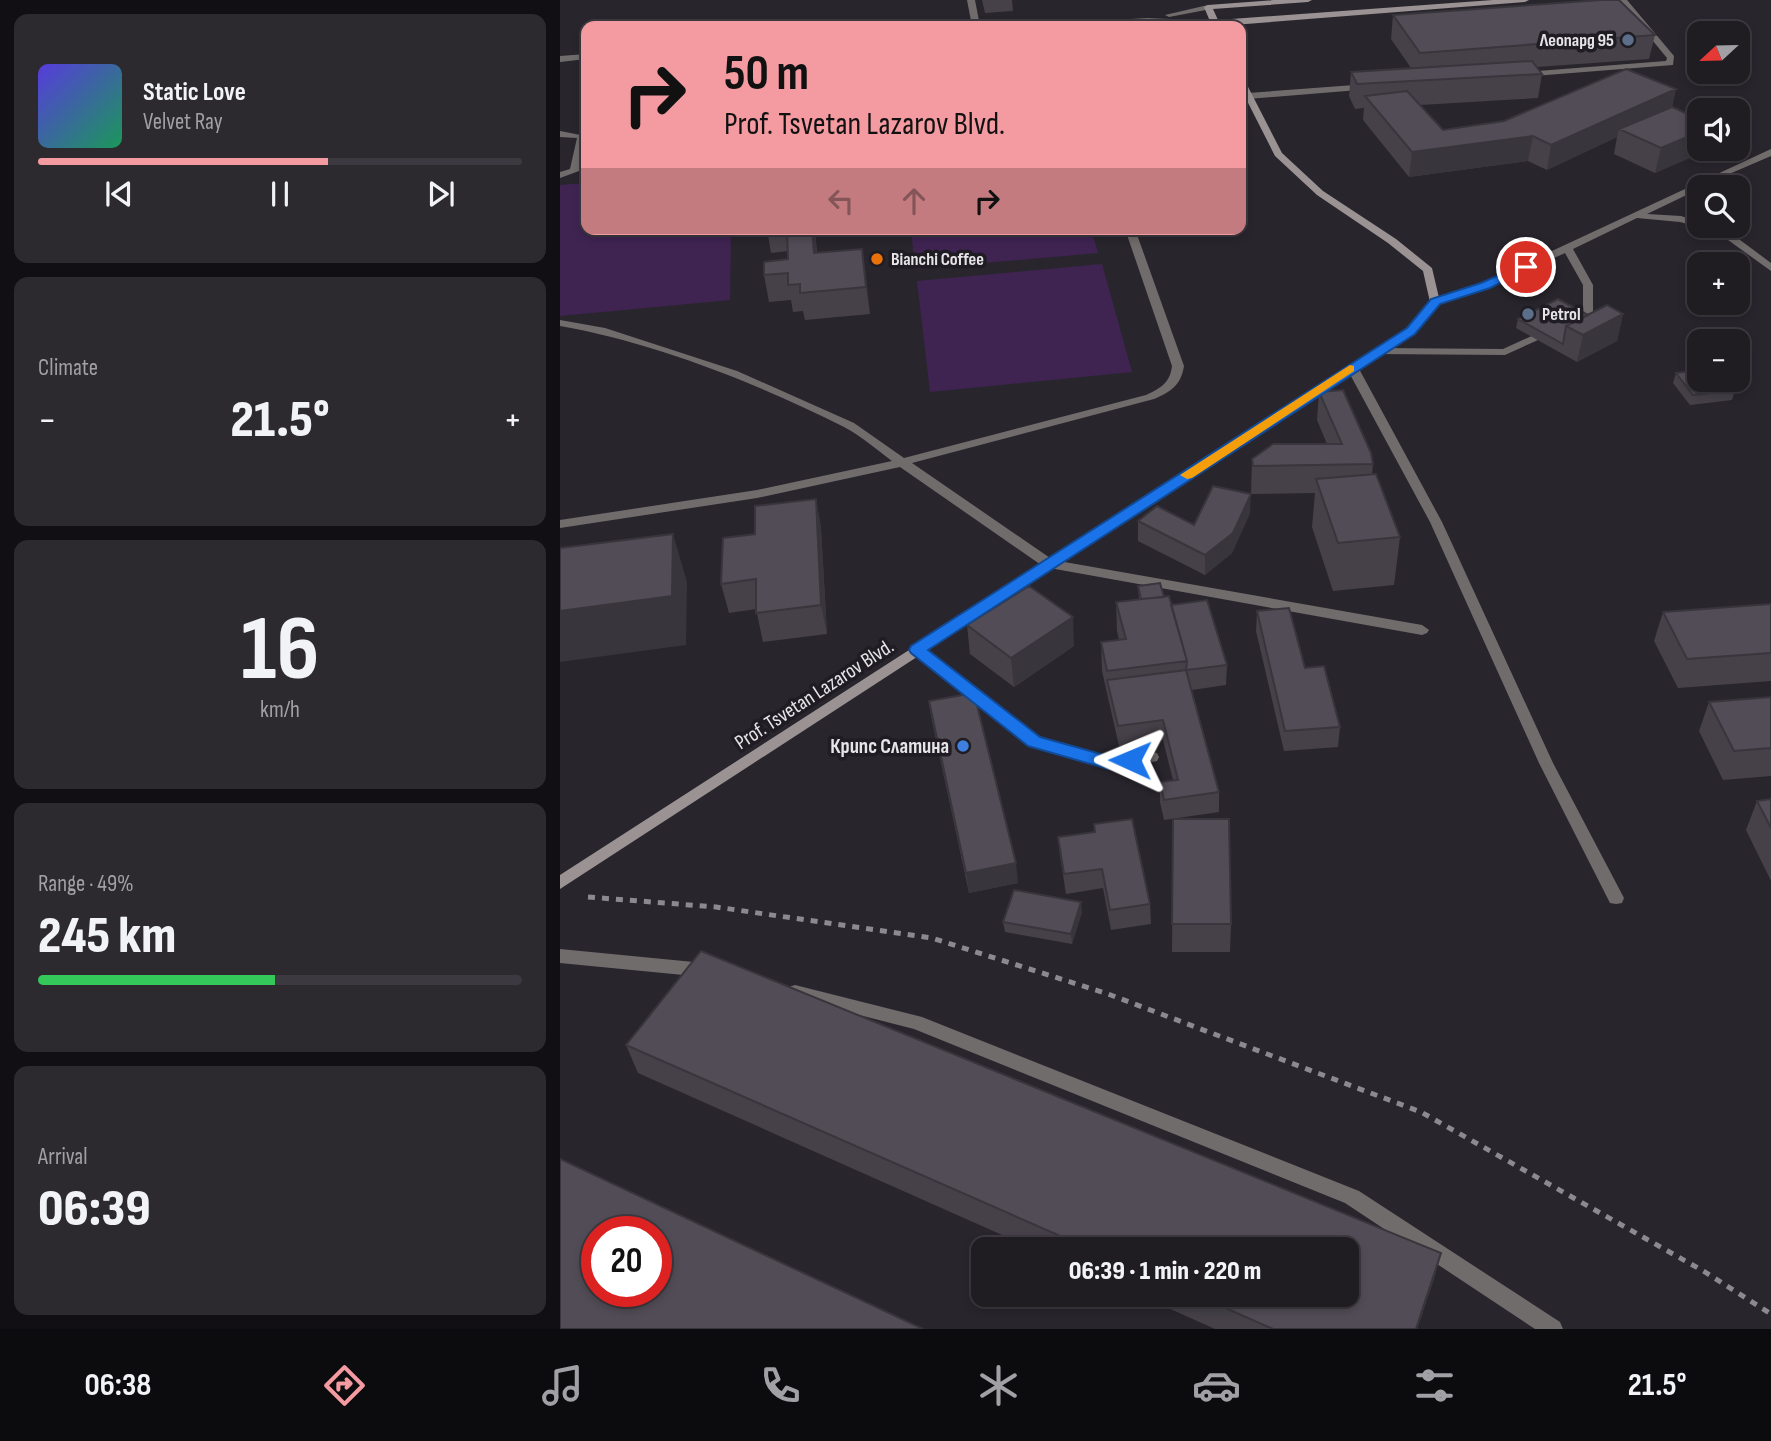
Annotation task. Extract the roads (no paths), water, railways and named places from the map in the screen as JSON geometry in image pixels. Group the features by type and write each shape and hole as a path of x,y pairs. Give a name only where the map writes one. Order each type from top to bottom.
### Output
{"street":[{"path":"971,0 975,21"},
{"path":"1147,20 1206,3 1308,0"},
{"path":"1246,23 1525,0"},
{"path":"1520,76 1670,63 1671,58 1623,0"},
{"path":"1206,3 1214,21"},
{"path":"1131,21 1161,21"},
{"path":"560,59 581,57"},
{"path":"1248,96 1381,86"},
{"path":"1246,92 1278,154 1320,193 1392,241 1428,270 1435,302 1485,286 1771,152"},
{"path":"560,134 581,136"},
{"path":"560,175 574,171 581,140"},
{"path":"1636,216 1687,221"},
{"path":"560,524 757,495 900,463 1150,397 1168,389 1177,378 1178,366 1132,235"},
{"path":"1731,238 1771,268"},
{"path":"1567,248 1588,285 1588,312 1575,318"},
{"name":"Prof. Tsvetan Lazarov Blvd.","path":"560,883 1411,331 1435,302"},
{"path":"560,323 601,330 733,373 850,426 1049,564 1422,630"},
{"path":"1378,351 1505,352 1534,338"},
{"path":"1352,367 1436,522 1546,763 1616,898"},
{"path":"917,650 1034,742 1108,763 1152,757"},
{"path":"560,956 718,973"},
{"path":"771,986 916,1022 1352,1197 1553,1329"}],"place":[{"name":"Леопард 95","path":"1628,40"},
{"name":"Bianchi Coffee","path":"877,259"},
{"name":"Petrol","path":"1528,314"},
{"name":"Крипс Слатина","path":"963,746"}]}
